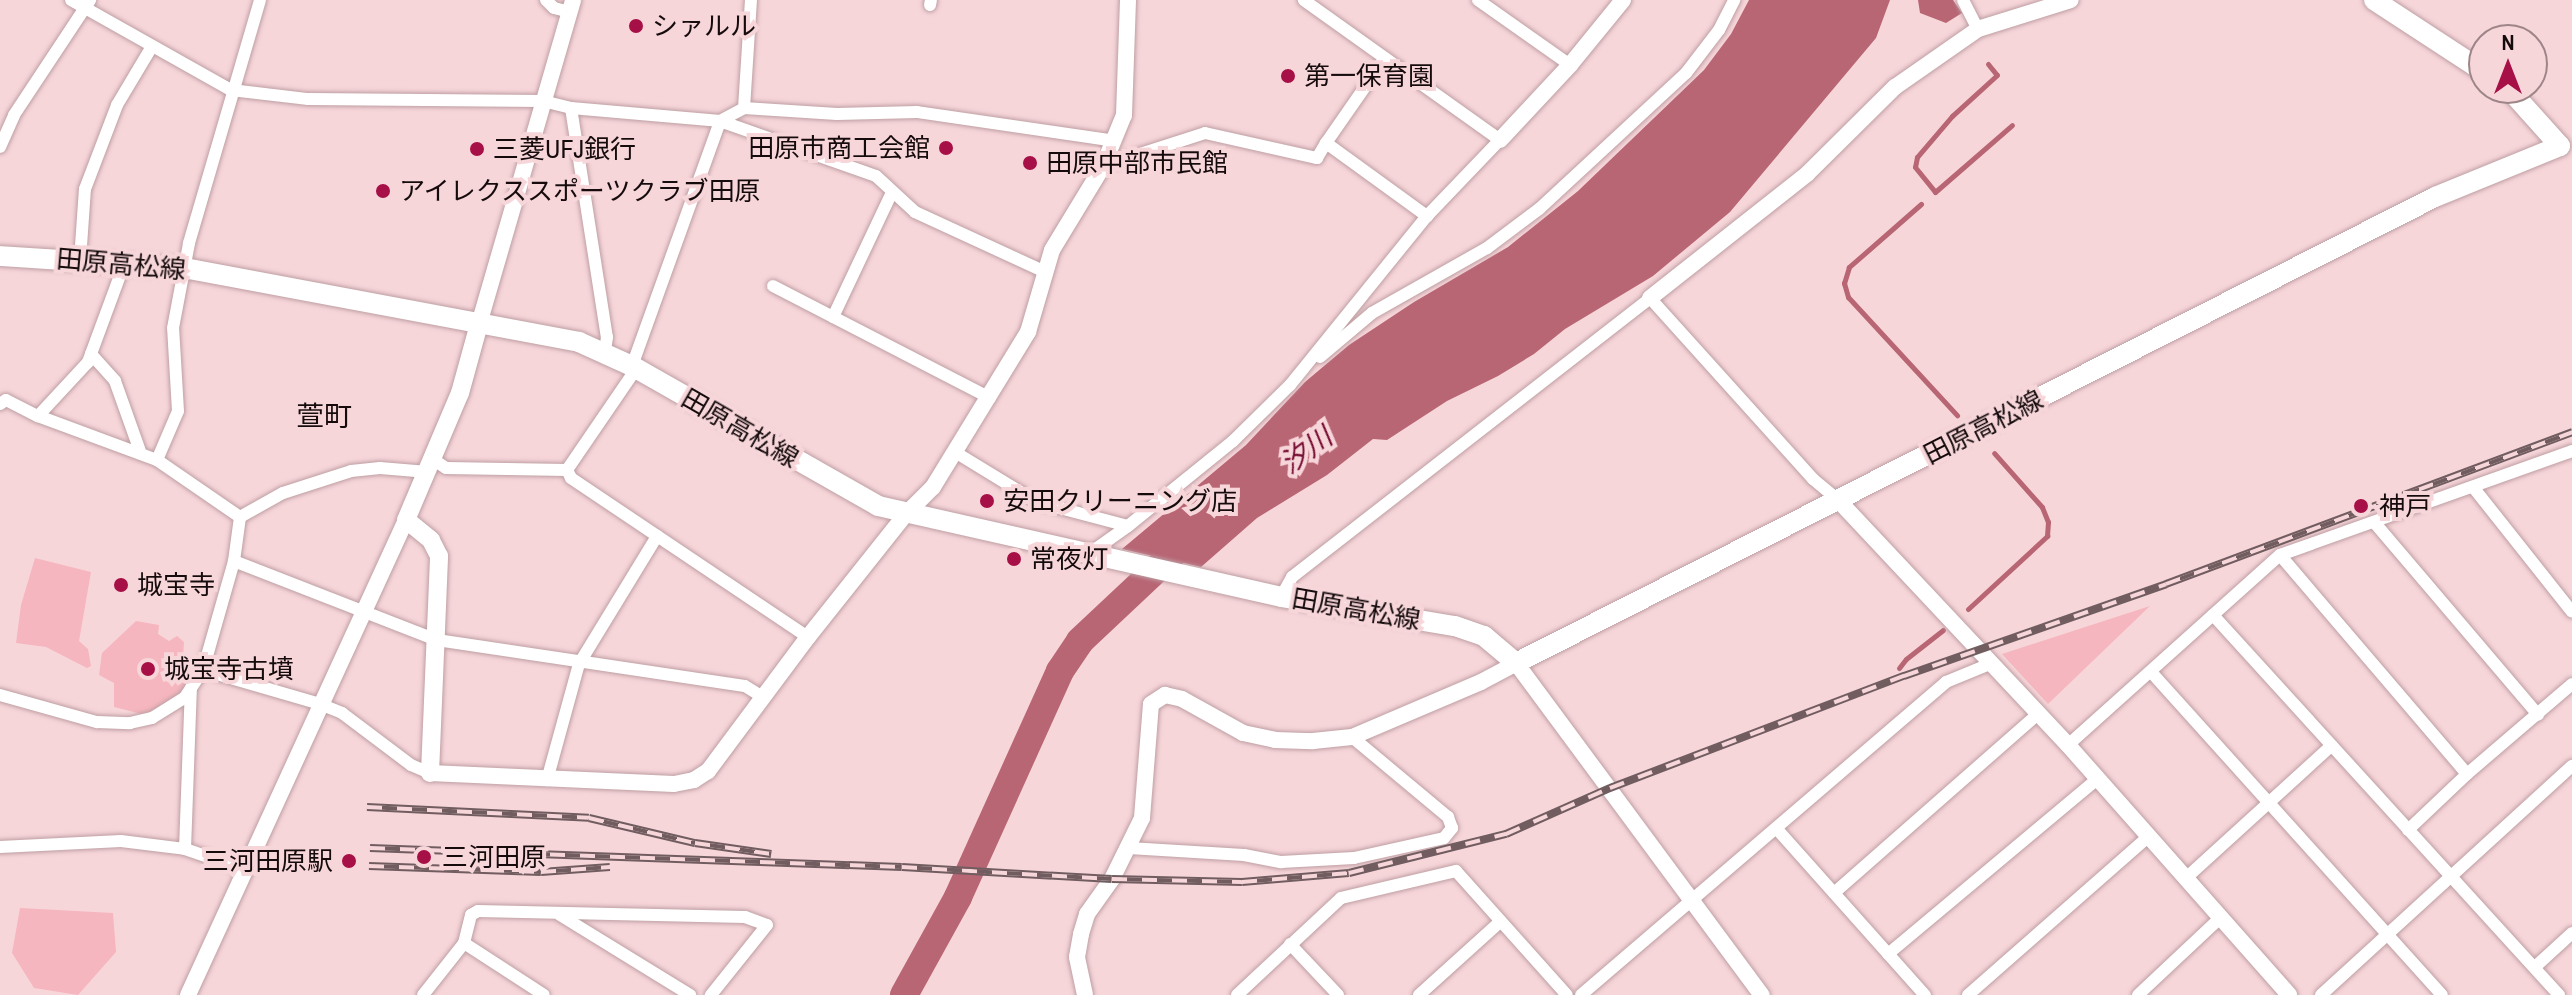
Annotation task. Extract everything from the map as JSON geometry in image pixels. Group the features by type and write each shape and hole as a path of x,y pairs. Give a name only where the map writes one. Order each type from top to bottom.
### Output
{"main road":[{"path":"2374,0 2468,62"},
{"name":"田原高松線","path":"0,256 184,268 579,342 605,351 878,506 1281,597 1455,626 1484,636 1516,663 2435,197 2566,146 2524,104"},
{"path":"430,773 439,556 431,540 406,520 460,393 479,324"}],"street":[{"path":"71,0 87,5 151,48 231,90 308,99 543,101 571,108 720,121 876,176 915,212 1043,271"},
{"path":"157,460 178,411 173,328 184,268 231,90 260,0"},
{"path":"479,324 571,6 554,8 546,0"},
{"path":"744,108 751,0"},
{"path":"203,670 342,713 411,765 430,773 674,784 694,780 708,771 808,637 906,514 933,487 1028,332 1043,271 1052,250 1103,166 1124,115 1128,0"},
{"path":"1304,0 1500,140"},
{"path":"1478,0 1570,65"},
{"path":"1290,385 1427,216 1570,65 1623,0"},
{"path":"1095,554 1233,441 1290,385 1372,313 1487,248 1539,209 1686,73 1719,30 1734,0"},
{"path":"1963,0 1978,29"},
{"path":"1281,597 1292,577 1808,173 1895,87 1978,29 2071,0"},
{"path":"0,147 14,115 87,5"},
{"path":"80,260 85,189 117,105 151,48"},
{"path":"1103,166 1205,133 1317,158 1385,58"},
{"path":"571,108 607,337 605,351"},
{"path":"567,470 634,368 720,121 744,108 837,114 917,112 1115,141"},
{"path":"1326,143 1427,216"},
{"path":"833,317 892,192"},
{"path":"38,416 91,354 125,262"},
{"path":"773,286 990,398"},
{"path":"1650,298 1813,479 1838,500 2068,745 2289,995"},
{"path":"91,354 115,381 141,454"},
{"path":"0,404 6,400 38,416 157,460 240,517"},
{"path":"2068,745 2152,673 2280,555 2572,451"},
{"path":"955,452 1037,502 1128,526"},
{"path":"240,517 283,493 351,471 431,466 567,470"},
{"path":"567,470 571,478 808,637"},
{"path":"2473,487 2572,612"},
{"path":"0,695 97,722 130,723 152,718 185,697 203,670 234,561 240,517"},
{"path":"188,995 243,869 406,520"},
{"path":"2374,522 2538,715"},
{"path":"547,780 579,664 657,536"},
{"path":"2280,555 2467,774"},
{"path":"234,561 437,640 579,664 745,686 764,698"},
{"path":"2213,615 2449,878 2536,966 2559,995"},
{"path":"1085,995 1077,957 1087,914 1129,848 1142,818 1147,723 1151,704 1165,695 1182,699 1243,733 1275,740 1352,737 1481,682 1516,663 1762,995"},
{"path":"1581,995 1946,682 1992,663"},
{"path":"2152,673 2442,995"},
{"path":"2408,830 2467,774 2572,684"},
{"path":"185,849 191,688"},
{"path":"1834,893 2038,714"},
{"path":"1129,848 1244,855 1281,862 1354,858 1444,838 1452,828 1448,817 1352,737"},
{"path":"2186,878 2332,745"},
{"path":"2321,995 2572,766"},
{"path":"1888,954 2097,779"},
{"path":"1776,828 1925,995"},
{"path":"1968,995 2149,836"},
{"path":"0,847 121,841 185,849 243,869"},
{"path":"1237,995 1341,898 1456,871 1567,995"},
{"path":"424,995 464,943 471,915 478,911 745,917 767,925 711,995"},
{"path":"557,913 690,995"},
{"path":"2138,995 2220,918"},
{"path":"1419,995 1501,921"},
{"path":"2536,966 2572,933"},
{"path":"464,943 544,995"},
{"path":"1290,944 1338,995"}],"shaded area":[{"path":"35,558 91,572 79,641 88,649 91,666 87,668 46,647 16,643 21,605"},
{"path":"2150,606 2048,704 2002,654"},
{"path":"136,621 159,625 158,634 169,641 177,636 184,642 183,658 194,667 185,691 158,709 142,714 114,707 114,683 99,675 102,653"},
{"path":"20,908 113,913 116,952 78,995 34,988 12,953"}],"water":[{"path":"1749,0 1890,0 1876,38 1730,212 1653,276 1565,329 1534,354 1447,401 1387,440 1373,439 1327,475 1257,518 1201,567 1122,549 1246,445 1305,382 1349,345 1414,302 1508,247 1578,191 1704,70 1731,34"},
{"path":"1918,0 1953,0 1962,13 1946,23 1920,13"}],"waterway":[{"path":"1988,64 1997,75 1952,116 1917,157 1915,167 1935,192 2012,125"},
{"path":"1921,204 1849,267 1844,283 1848,297 1957,415"},
{"path":"1968,609 2047,536 2048,522 2042,507 1994,453"},
{"name":"汐川","path":"904,995 958,897 1060,671 1080,641 1176,551"},
{"path":"1899,668 1943,630"}],"railway":[{"path":"370,848 902,867 1112,879 1242,882 1349,873 1506,834 1610,788 1904,676 2166,584 2572,432"},
{"path":"367,807 589,818 695,843 771,854"},
{"path":"369,866 541,872 610,867"}],"place":[{"name":"シァルル","path":"636,26"},
{"name":"第一保育園","path":"1288,76"},
{"name":"田原市商工会館","path":"946,148"},
{"name":"三菱UFJ銀行","path":"477,149"},
{"name":"田原中部市民館","path":"1030,163"},
{"name":"アイレクススポーツクラブ田原","path":"383,191"},
{"name":"安田クリーニング店","path":"987,501"},
{"name":"神戸","path":"2361,506"},
{"name":"常夜灯","path":"1014,559"},
{"name":"城宝寺","path":"121,585"},
{"name":"城宝寺古墳","path":"148,669"},
{"name":"三河田原","path":"424,857"},
{"name":"三河田原駅","path":"349,861"}],"district":[{"name":"萱町","path":"324,416"}]}
